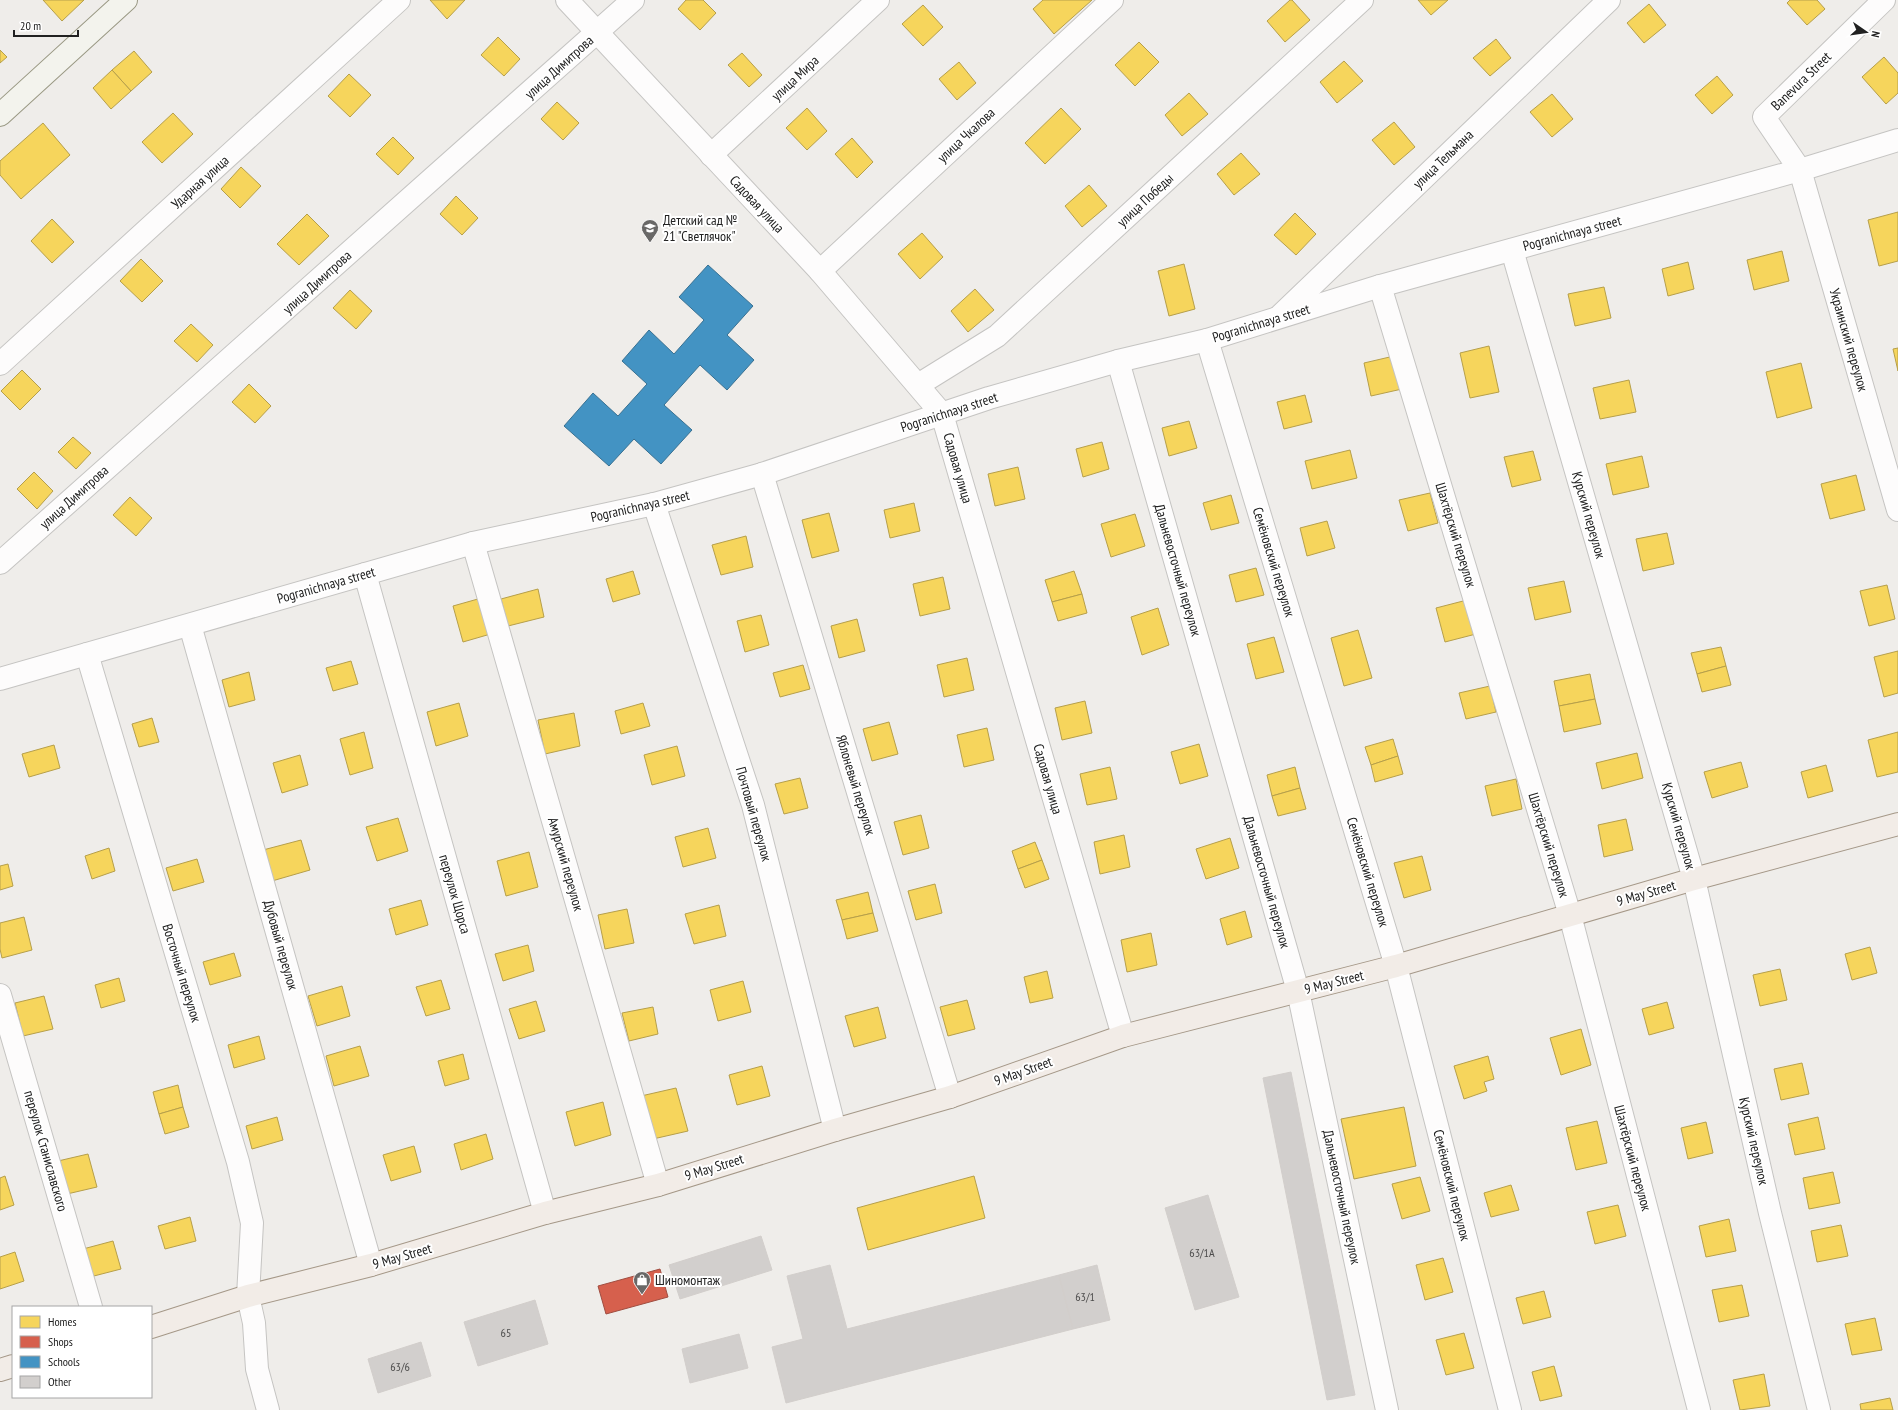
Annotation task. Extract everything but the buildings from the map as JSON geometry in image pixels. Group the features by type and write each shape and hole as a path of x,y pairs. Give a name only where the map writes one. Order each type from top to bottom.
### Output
{"main road":[{"path":"0,115 126,0"},
{"name":"9 May Street","path":"152,1327 248,1296 371,1265 546,1213 658,1185 835,1130 950,1097 1123,1036 1396,966 1694,879 1898,824"},
{"path":"0,1370 12,1366"}],"street":[{"name":"Ударная улица","path":"0,364 399,0"},
{"name":"Садовая улица","path":"567,0 820,271 942,414 1123,1036"},
{"name":"улица Димитрова","path":"0,563 633,0"},
{"name":"улица Мира","path":"711,155 878,0"},
{"name":"улица Чкалова","path":"820,271 1112,0"},
{"name":"улица Победы","path":"918,385 997,336 1362,0"},
{"name":"улица Тельмана","path":"1277,318 1609,0"},
{"name":"Banevura Street","path":"1800,170 1764,117 1884,0"},
{"name":"Pogranichnaya street","path":"0,679 473,543 654,504 762,474 942,414 1118,360 1207,340 1380,286 1800,170 1898,140"},
{"name":"Украинский переулок","path":"1800,170 1898,510"},
{"name":"Курский переулок","path":"1512,250 1694,879 1770,1213 1819,1410"},
{"name":"Шахтёрский переулок","path":"1380,286 1570,915 1699,1410"},
{"name":"Семёновский переулок","path":"1207,340 1396,966 1510,1410"},
{"name":"Дальневосточный переулок","path":"1118,360 1298,991 1388,1410"},
{"name":"Яблоневый переулок","path":"762,474 950,1097"},
{"name":"Почтовый переулок","path":"654,504 753,805 835,1130"},
{"name":"Амурский переулок","path":"473,543 658,1185"},
{"name":"переулок Щорса","path":"365,574 546,1213"},
{"name":"Дубовый переулок","path":"190,624 371,1265"},
{"name":"Восточный переулок","path":"87,654 238,1162 252,1223 248,1296 254,1323 257,1369 268,1410"},
{"name":"переулок Станиславского","path":"0,995 91,1306"}],"place":[{"name":"Детский сад № 21 \"Светлячок\"","path":"650,243"},
{"name":"Шиномонтаж","path":"642,1295"}]}
